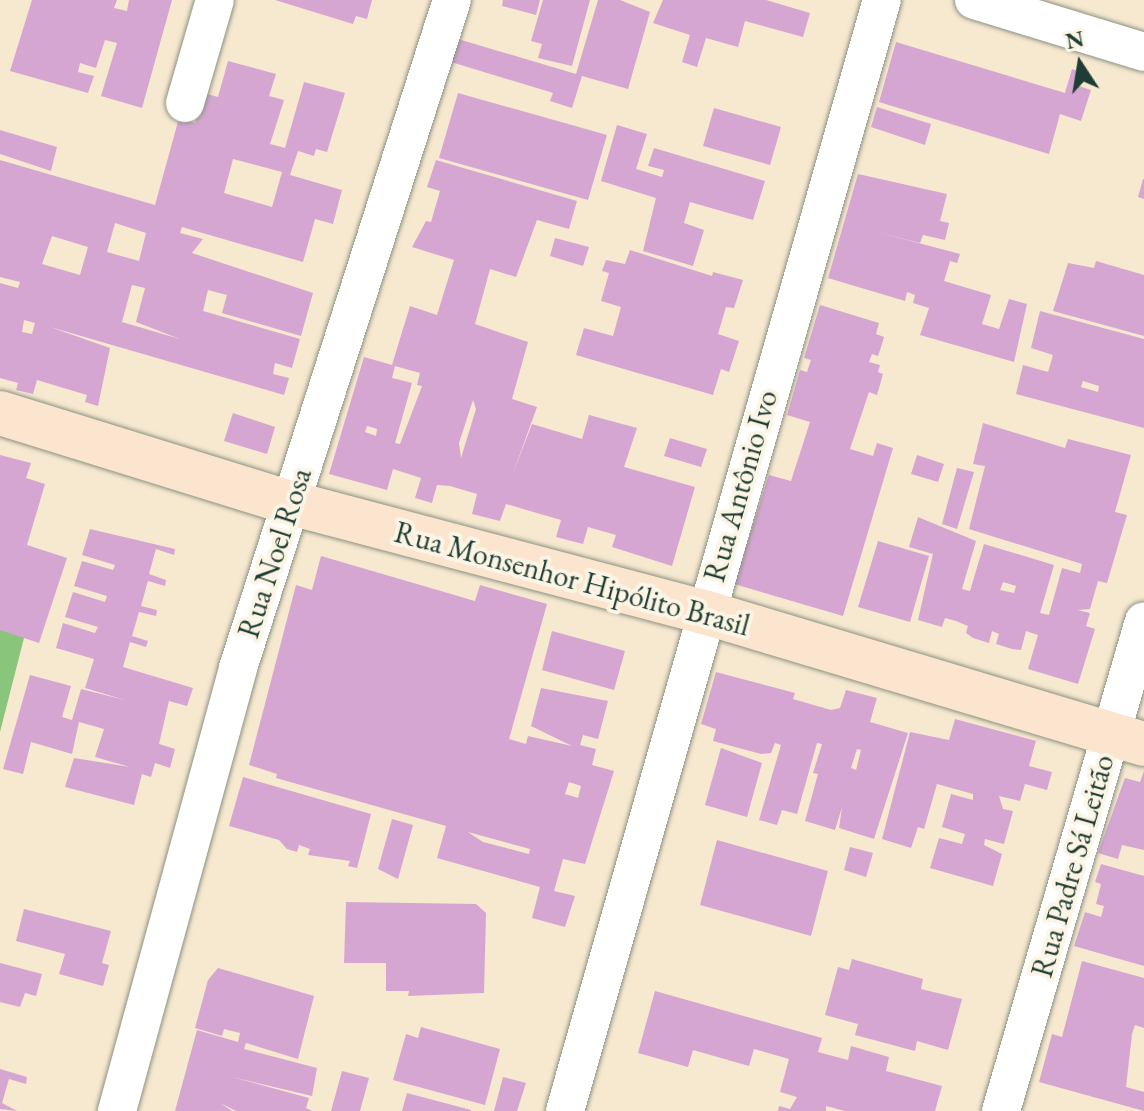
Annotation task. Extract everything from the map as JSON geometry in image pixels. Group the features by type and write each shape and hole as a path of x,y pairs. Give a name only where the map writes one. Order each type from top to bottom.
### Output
{"main road":[{"name":"Rua Monsenhor Hipólito Brasil","path":"0,413 291,503 704,612 1128,740"}],"street":[{"path":"185,103 215,0"},
{"name":"Rua Noel Rosa","path":"117,1111 238,668 452,0"},
{"name":"Rua Antônio Ivo","path":"565,1111 704,612 882,0"},
{"path":"974,0 1144,52"},
{"name":"Rua Padre Sá Leitão","path":"1001,1111 1128,740 1144,621"}],"green space":[{"path":"0,627 25,634 0,732"}],"building":[{"path":"32,0 117,0 114,8 127,11 129,0 172,0 142,108 101,96 117,43 105,40 96,68 80,63 78,72 94,76 88,93 10,71"},
{"path":"275,0 372,0 367,19 356,16 353,24"},
{"path":"503,0 540,0 536,15 502,6"},
{"path":"543,0 590,0 572,66 538,58 542,44 531,41"},
{"path":"598,0 620,0 650,12 628,89 582,76 572,108 550,101 553,93 451,62 458,39 576,74"},
{"path":"663,0 766,0 810,13 803,37 745,21 738,47 706,38 697,67 682,62 690,35 653,23"},
{"path":"896,42 1065,93 1072,69 1080,72 1076,85 1091,90 1081,121 1060,114 1049,154 879,102"},
{"path":"228,61 276,74 269,96 284,100 270,144 285,148 304,82 345,93 327,152 316,149 314,156 298,151 290,175 342,190 333,224 315,219 303,262 182,227 180,233 203,239 192,253 313,293 301,336 222,313 227,295 208,290 203,311 300,339 292,368 275,363 273,374 289,378 284,395 50,327 110,348 98,406 85,402 87,395 37,380 33,394 16,390 18,383 0,378 0,283 18,288 20,282 0,277 0,160 155,205 179,118 195,123 204,93 218,97","holes":["233,159 282,172 272,207 224,193","115,223 146,233 139,261 107,252","52,236 88,247 80,275 42,264","132,285 145,288 136,322 180,339 122,322","24,320 35,323 32,334 22,332"]},
{"path":"458,93 607,135 588,200 439,158"},
{"path":"877,107 931,124 925,145 871,127"},
{"path":"714,108 781,127 770,165 703,146"},
{"path":"617,125 647,134 636,169 662,177 664,170 648,166 654,148 765,181 753,220 690,202 684,223 704,230 693,266 643,251 656,198 601,181"},
{"path":"0,130 57,147 51,171 0,154"},
{"path":"436,160 577,201 569,229 537,220 516,277 490,269 475,324 528,342 512,399 537,407 512,476 532,424 582,439 589,415 637,428 624,467 695,487 672,566 612,547 616,535 588,527 583,544 556,537 561,520 506,504 500,521 472,514 477,494 450,486 437,485 432,503 415,498 421,478 393,469 387,490 329,474 364,357 392,365 410,306 437,315 454,260 412,247 426,221 431,222 440,191 427,187","holes":["395,366 420,373 417,385 422,386 400,444 395,443 412,383 392,378","473,400 476,409 461,458 459,443","367,426 377,429 376,436 365,432"]},
{"path":"858,174 947,194 940,221 949,223 945,240 923,235 920,243 877,232 960,254 957,263 950,261 944,281 991,295 982,324 999,329 1009,299 1027,304 1014,362 920,335 929,308 913,303 915,295 907,292 905,301 828,278"},
{"path":"1144,179 1144,199 1138,197"},
{"path":"555,238 589,247 583,266 550,256"},
{"path":"630,250 712,276 713,272 743,280 734,308 726,307 718,334 739,341 729,372 721,369 713,395 576,355 584,328 613,336 621,307 601,301 609,273 602,271 606,260 625,264"},
{"path":"1096,261 1144,275 1144,336 1053,311 1068,263 1094,268"},
{"path":"820,305 879,323 876,334 884,337 878,356 872,354 869,362 880,365 878,372 883,374 877,395 869,392 850,449 873,456 877,443 893,448 843,616 734,584 769,475 791,481 810,422 787,415 800,370 807,372 811,360 804,358"},
{"path":"1040,311 1144,339 1144,428 1016,394 1023,365 1048,372 1053,355 1031,348","holes":["1083,381 1099,386 1098,392 1081,387"]},
{"path":"233,413 275,427 267,454 224,441"},
{"path":"983,423 1065,448 1068,439 1131,455 1115,512 1127,515 1107,583 1098,581 1090,609 1078,610 1090,613 1086,626 1095,629 1078,684 1028,669 1038,635 1026,631 1021,650 1012,649 996,644 999,634 992,631 989,643 973,638 966,633 968,626 956,621 945,618 942,627 918,620 933,554 909,547 918,517 976,541 962,589 970,591 984,544 1054,565 1040,613 1049,615 1062,568 1080,573 1082,564 969,529 985,466 973,464","holes":["1003,582 1016,586 1014,593 1000,590"]},
{"path":"670,438 707,449 701,467 664,456"},
{"path":"0,455 31,463 26,478 45,484 27,545 67,558 39,643 0,630"},
{"path":"917,455 944,464 938,482 911,474"},
{"path":"957,468 974,472 957,529 942,524"},
{"path":"90,529 175,549 174,555 156,549 149,574 166,580 165,586 148,581 141,606 157,610 156,616 139,612 132,636 148,641 146,647 130,642 123,667 193,688 187,706 169,701 159,744 175,749 170,768 155,763 151,777 142,774 134,805 65,787 74,758 130,767 95,757 104,729 79,722 72,754 31,742 23,774 3,769 30,675 71,686 62,717 72,720 81,689 125,700 85,688 94,659 56,648 63,623 95,633 98,627 65,617 73,592 105,602 107,596 74,586 82,561 113,570 115,565 82,555"},
{"path":"878,541 929,556 910,622 858,607"},
{"path":"321,556 475,601 480,585 547,604 509,739 526,744 528,736 572,746 531,726 541,688 608,701 598,739 583,735 580,745 596,749 592,765 614,771 585,864 563,859 554,891 575,896 565,927 532,918 540,887 437,858 446,826 276,778 277,774 249,765 296,585 312,590","holes":["569,782 581,786 578,798 565,794","468,832 530,849 529,854 483,842"]},
{"path":"552,631 625,651 614,690 542,670"},
{"path":"716,672 795,693 793,699 831,710 840,708 846,690 877,698 870,722 908,733 874,839 839,828 842,807 835,830 805,821 818,774 813,773 822,744 817,743 797,814 782,810 777,825 759,820 781,745 775,743 771,753 761,754 713,741 716,729 701,724","holes":["857,749 861,750 856,770 851,768"]},
{"path":"955,719 1036,741 1029,766 1052,772 1047,790 1025,784 1020,801 999,796 1003,809 1013,811 1004,844 985,839 984,845 1002,854 993,886 930,868 939,838 962,844 965,834 942,827 951,794 973,800 973,794 937,784 924,829 918,827 911,848 882,839 910,732 949,740"},
{"path":"721,748 762,763 747,817 705,805"},
{"path":"1144,771 1144,850 1122,845 1118,859 1098,853 1125,778 1140,782"},
{"path":"243,777 371,814 357,868 348,866 350,861 308,855 310,849 299,845 297,852 287,849 279,840 229,826"},
{"path":"392,819 413,825 398,879 378,869"},
{"path":"717,840 828,871 811,936 700,905"},
{"path":"850,847 873,853 866,877 844,870"},
{"path":"1101,864 1144,876 1144,966 1074,946 1085,912 1101,917 1104,906 1096,904 1101,884 1095,882"},
{"path":"346,902 476,904 486,913 484,993 408,996 409,991 386,991 386,963 344,963"},
{"path":"24,909 111,931 102,963 109,965 103,986 59,974 65,954 16,941"},
{"path":"852,959 923,979 921,989 962,999 948,1050 917,1041 915,1051 855,1035 858,1024 825,1015 838,967 849,970"},
{"path":"1082,961 1144,978 1144,1028 1135,1025 1132,1034 1126,1087 1144,1092 1144,1111 1039,1082 1052,1034 1062,1037"},
{"path":"0,963 42,974 36,996 25,993 20,1007 0,1002"},
{"path":"218,968 314,996 298,1059 246,1043 244,1049 317,1068 312,1096 232,1077 309,1098 306,1108 312,1111 236,1111 220,1103 232,1111 175,1111 197,1030 238,1042 240,1033 224,1029 222,1036 195,1028 208,980"},
{"path":"655,991 822,1038 818,1052 848,1060 851,1046 889,1057 886,1071 942,1086 935,1111 845,1111 826,1106 826,1111 778,1111 779,1106 790,1109 797,1097 780,1092 789,1059 754,1049 749,1066 693,1050 688,1067 638,1053"},
{"path":"421,1027 500,1049 485,1105 393,1080 406,1034 418,1038"},
{"path":"0,1069 27,1077 26,1084 9,1079 2,1103 17,1111 0,1109"},
{"path":"342,1071 369,1078 360,1111 331,1111"},
{"path":"503,1077 526,1083 517,1111 494,1111"},
{"path":"407,1093 471,1110 471,1111 402,1111"}]}
